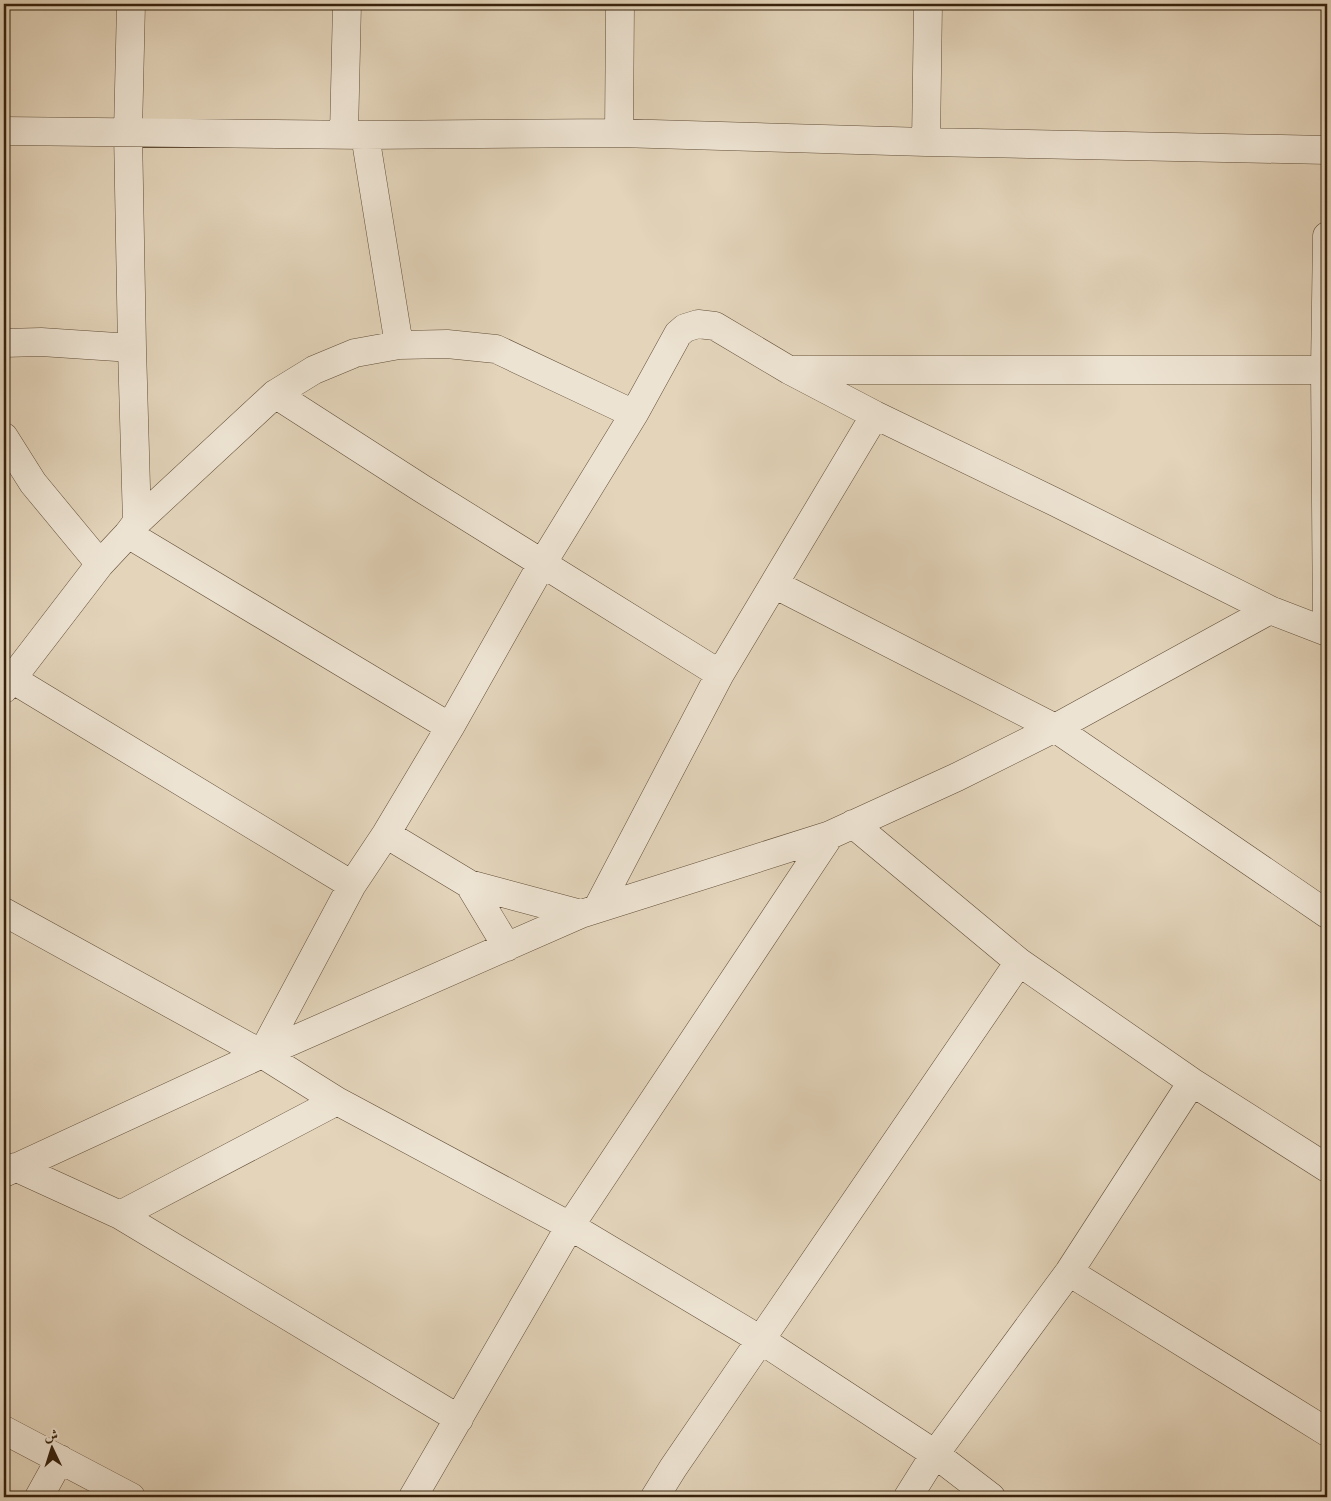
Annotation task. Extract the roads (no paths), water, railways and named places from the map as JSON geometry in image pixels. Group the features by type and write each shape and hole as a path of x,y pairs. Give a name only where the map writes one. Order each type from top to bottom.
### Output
{"street":[{"path":"132,4 128,132 133,528"},
{"path":"347,4 355,135 398,345"},
{"path":"619,132 620,4"},
{"path":"926,142 928,4"},
{"path":"4,131 355,135 619,132 926,142 1327,150"},
{"path":"262,1054 352,885 386,834 450,727 542,564 634,414 678,334 686,328 698,324 715,326 788,370 875,415 1056,502 1270,610 1327,632 1325,370 1327,236"},
{"path":"4,344 41,342 132,348"},
{"path":"352,885 7,680 100,564 133,528 275,394 314,370 355,354 398,345 447,344 496,349 634,414"},
{"path":"788,370 1325,370"},
{"path":"275,394 421,488 720,674"},
{"path":"589,912 720,674 875,415"},
{"path":"4,438 33,483 100,564"},
{"path":"133,528 450,727"},
{"path":"774,584 1055,728 1327,914"},
{"path":"9,1170 262,1054 589,912 842,829 957,777 1055,728 1270,610"},
{"path":"842,829 1019,962 1192,1082 1327,1168"},
{"path":"414,1497 570,1226 842,829"},
{"path":"386,834 469,884 589,912"},
{"path":"469,884 507,947"},
{"path":"4,912 262,1054 337,1101 570,1226 761,1340 935,1454 991,1497"},
{"path":"655,1497 1019,962"},
{"path":"908,1497 935,1454 1069,1272 1192,1082"},
{"path":"120,1215 337,1101"},
{"path":"9,1170 120,1215 459,1419"},
{"path":"1069,1272 1327,1432"},
{"path":"4,1430 131,1497"},
{"path":"39,1497 60,1459"}]}
